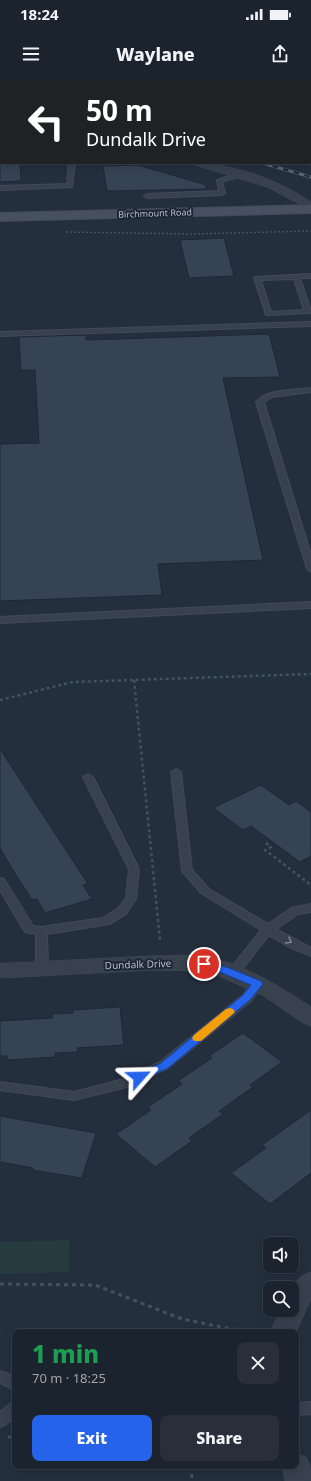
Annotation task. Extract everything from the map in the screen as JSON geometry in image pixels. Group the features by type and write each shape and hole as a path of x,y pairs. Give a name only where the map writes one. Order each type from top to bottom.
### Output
{"main road":[{"name":"Birchmount Road","path":"0,217 311,208"}],"street":[{"path":"203,164 276,186 300,199 311,208"},
{"name":"Dundalk Drive","path":"0,971 179,962 204,964 233,973 272,991 311,1018"},
{"path":"284,1329 301,1293 311,1282"},
{"path":"296,1469 298,1481"}],"lane":[{"path":"0,188 70,186 72,164"},
{"path":"147,196 222,193 219,181 238,174"},
{"path":"296,276 308,312 268,314 257,278 296,276 311,276"},
{"path":"0,334 311,324"},
{"path":"311,390 270,395 263,398 260,402 311,569"},
{"path":"0,620 311,604"},
{"path":"176,772 188,871 205,891 293,944 311,952"},
{"path":"0,881 29,929 41,932 106,921 122,911 132,899 134,869 88,777"},
{"path":"233,973 268,929 295,911 311,908"},
{"path":"41,932 42,968"},
{"path":"0,1086 74,1096 127,1083 164,1065 247,998 257,984"},
{"path":"0,1377 6,1378 12,1382"},
{"path":"299,1409 311,1408"},
{"path":"0,1421 12,1411"}],"path":[{"path":"66,232 193,234 311,231"},
{"path":"0,700 73,682 311,674"},
{"path":"134,680 160,940"},
{"path":"266,843 271,847 265,850 311,885"},
{"path":"0,1284 96,1285 182,1319 232,1329"},
{"path":"191,1469 192,1481"}],"green space":[{"path":"69,1240 69,1272 0,1274 0,1242"}],"building":[{"path":"0,164 20,164 21,181 0,182"},
{"path":"138,165 206,185 206,189 107,191 103,166"},
{"path":"224,238 234,276 189,278 180,240"},
{"path":"269,334 280,377 223,378 263,560 158,564 162,595 0,601 0,444 39,443 35,370 21,370 19,337 86,335 86,340"},
{"path":"0,749 88,884 83,885 92,899 45,913 37,899 32,900 11,867 0,848"},
{"path":"261,785 289,805 296,801 311,812 311,856 300,862 251,826 243,830 213,808"},
{"path":"120,1007 124,1045 77,1048 78,1052 55,1053 55,1057 7,1060 7,1056 0,1056 0,1021 52,1018 52,1014 73,1013 73,1010"},
{"path":"243,1033 282,1062 250,1085 253,1087 219,1111 223,1114 189,1138 192,1141 155,1167 116,1134 151,1110 148,1107 182,1084 178,1081 212,1058 209,1056"},
{"path":"311,1110 311,1173 270,1204 231,1173 266,1148 262,1145"},
{"path":"0,1116 96,1133 82,1178 32,1170 33,1168 0,1162"}],"railway":[{"path":"266,164 311,177"}],"slow traffic":[{"path":"198,1038 230,1012"}],"route":[{"path":"139,1077 164,1065 247,998 257,984 225,970 204,964"}]}
